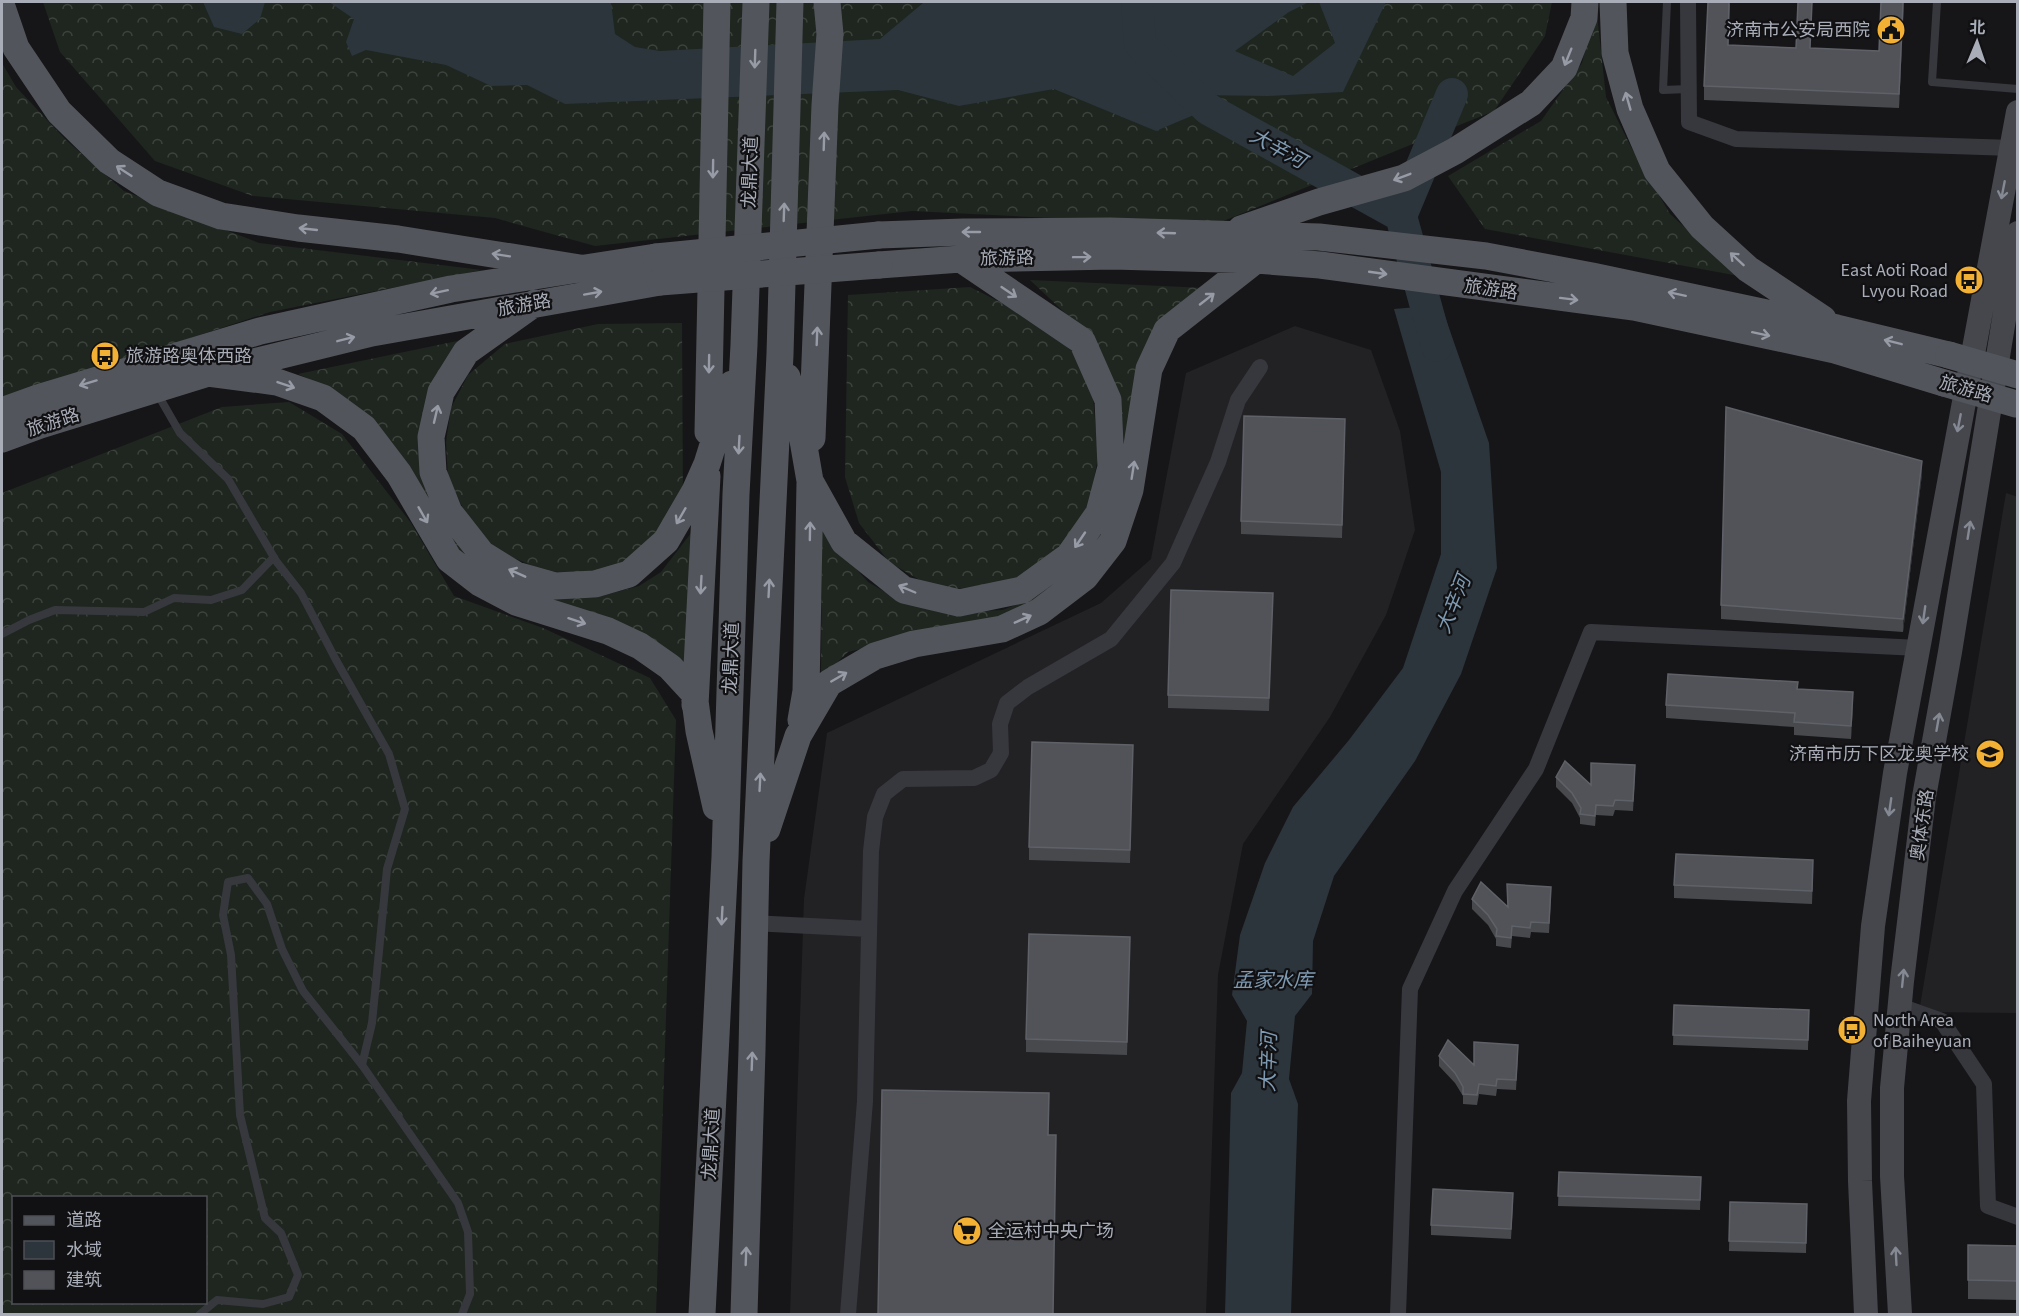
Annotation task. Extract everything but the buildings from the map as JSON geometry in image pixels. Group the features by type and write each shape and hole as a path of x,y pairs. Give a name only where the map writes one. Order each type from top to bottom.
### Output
{"main road":[{"name":"龙鼎大道","path":"702,1314 725,857 736,506 744,345 749,121 756,2"},
{"name":"龙鼎大道","path":"744,1314 756,861 780,354 787,135 791,104 790,2"},
{"path":"756,861 798,736 806,691 810,481 825,105 824,35 827,2"},
{"path":"1224,235 1319,202 1404,177 1455,151 1531,103 1564,68 1584,18 1585,2"},
{"path":"1613,2 1615,53 1630,109 1657,171 1702,227 1748,269 1837,328"},
{"path":"717,5 723,41 749,121"},
{"path":"2,7 16,48 59,112 109,161 158,193 221,216 298,228 398,239 580,268"},
{"path":"791,104 824,35"},
{"path":"695,706 707,464 714,111 723,41"},
{"path":"1866,1314 1859,1101 1873,926 1895,773 2014,149 2018,112"},
{"name":"旅游路","path":"2,439 208,373 372,333 535,303 658,270 879,235 963,232 1110,231 1319,237 1486,256 1837,328 1949,355 2018,375"},
{"name":"奥体东路","path":"1900,1314 1892,1176 1892,1088 1900,1006 1924,797 1950,652 2018,233"},
{"name":"旅游路","path":"2,411 260,331 451,289 580,268 658,270 1113,256 1256,260 1320,265 1634,307 1835,350 2017,404"},
{"path":"780,354 800,423 810,481 844,542 904,590 959,603 1022,590 1069,556 1098,513 1111,467 1108,400 1082,341 961,259"},
{"path":"798,736 830,682 875,656 914,644 1002,628 1039,612 1085,577 1113,541 1130,490 1149,369 1167,330 1256,260"},
{"path":"535,303 466,352 441,392 430,437 433,472 449,512 482,554 516,574 555,586 595,584 629,574 666,541 695,491 707,464 744,345"},
{"path":"208,373 277,382 323,398 364,428 399,474 449,559 480,583 516,602 608,631 640,646 670,667 693,693 725,857"}],"street":[{"path":"1688,2 1689,122 1736,139 2014,149"},
{"path":"848,1314 865,1101 871,851 875,817 884,794 903,779 974,778 991,770 1000,753 1000,724 1007,703 1028,687 1111,639 1173,563 1218,462 1238,400 1260,367"},
{"path":"1398,1314 1410,989 1455,891 1536,769 1591,632 1919,648"},
{"path":"754,924 869,929"},
{"path":"1900,1006 1942,1021 1984,1084 1988,1206 2018,1217"}],"lane":[{"path":"1667,2 1663,90 1688,89"},
{"path":"1937,2 1932,82 2018,88"},
{"path":"155,390 180,433 228,479 273,557 301,593 389,754 405,809 387,869 372,1023 362,1065"},
{"path":"2,634 55,610 144,612 174,598 211,600 242,590 273,557"},
{"path":"200,1314 217,1300 263,1304 289,1297 298,1275 281,1233 265,1218 240,1115 231,955 223,915 228,882 248,878 267,904 282,949 303,991 362,1065 458,1203 468,1232 470,1294 462,1314"}],"shaded area":[{"path":"1295,326 1371,350 1400,431 1415,530 1386,615 1330,717 1243,844 1218,975 1206,1314 790,1314 804,899 827,733 1101,603 1151,559 1186,373"},
{"name":"济南市历下区龙奥学校","path":"2006,493 2018,497 2017,1013 1919,1012"}],"green space":[{"path":"43,2 1552,2 1545,36 1494,111 1211,226 912,211 595,246 495,218 253,196 155,161 60,52"},
{"path":"1596,6 1606,97 1631,147 1670,214 1739,276 1485,229 1448,176 1541,121 1582,63"},
{"path":"2,63 16,87 66,140 124,191 259,243 482,270 270,312 2,400"},
{"path":"1030,280 1206,288 1162,324 1143,362 1125,460 1123,486 1113,524 1082,572 1035,607 1000,620 940,630 848,652 821,678 822,530 868,582 892,596 921,607 955,612 1003,610 1037,596 1075,567 1109,511 1121,441 1116,395 1101,354 1082,329"},
{"path":"970,287 1032,318 1073,352 1093,396 1098,458 1088,508 1061,545 1016,580 956,589 923,582 889,562 859,523 845,477 848,295"},
{"path":"682,323 683,507 642,554 592,574 544,571 498,551 470,522 448,478 446,442 451,408 468,375 505,344 598,324"},
{"path":"467,339 434,387 435,502 557,597 594,598 639,586 661,572 695,528 689,671 476,573 339,393 298,374"},
{"path":"289,402 342,434 411,523 454,596 543,628 650,678 676,720 656,1314 2,1314 2,493 222,407"}],"water":[{"path":"203,2 265,2 260,19 242,34 214,27"},
{"path":"329,2 611,2 615,34 635,47 660,51 880,39 923,3 928,2 1309,2 1289,12 1235,51 1293,76 1335,43 1319,2 1386,2 1343,92 1268,96 1193,95 1174,78 1208,109 1156,131 1054,89 959,106 898,90 565,104 527,85 491,86 446,65 366,50 352,56 346,42 354,19"},
{"name":"孟家水库","path":"1441,305 1489,443 1497,568 1461,674 1415,761 1334,876 1313,941 1312,994 1295,1016 1289,1079 1298,1104 1291,1314 1225,1314 1231,1093 1242,1073 1247,1021 1232,995 1240,935 1265,863 1293,807 1349,740 1403,668 1441,554 1441,472 1394,309"}],"waterway":[{"name":"大辛河","path":"1137,2 1140,44 1208,109 1401,216 1437,346"},
{"path":"1401,216 1452,94"}],"place":[{"name":"济南市公安局西院","path":"1891,30"},
{"name":"East Aoti Road Lvyou Road","path":"1969,280"},
{"name":"旅游路奥体西路","path":"105,356"},
{"name":"济南市历下区龙奥学校","path":"1990,754"},
{"name":"North Area of Baiheyuan","path":"1852,1030"},
{"name":"全运村中央广场","path":"967,1231"}]}
